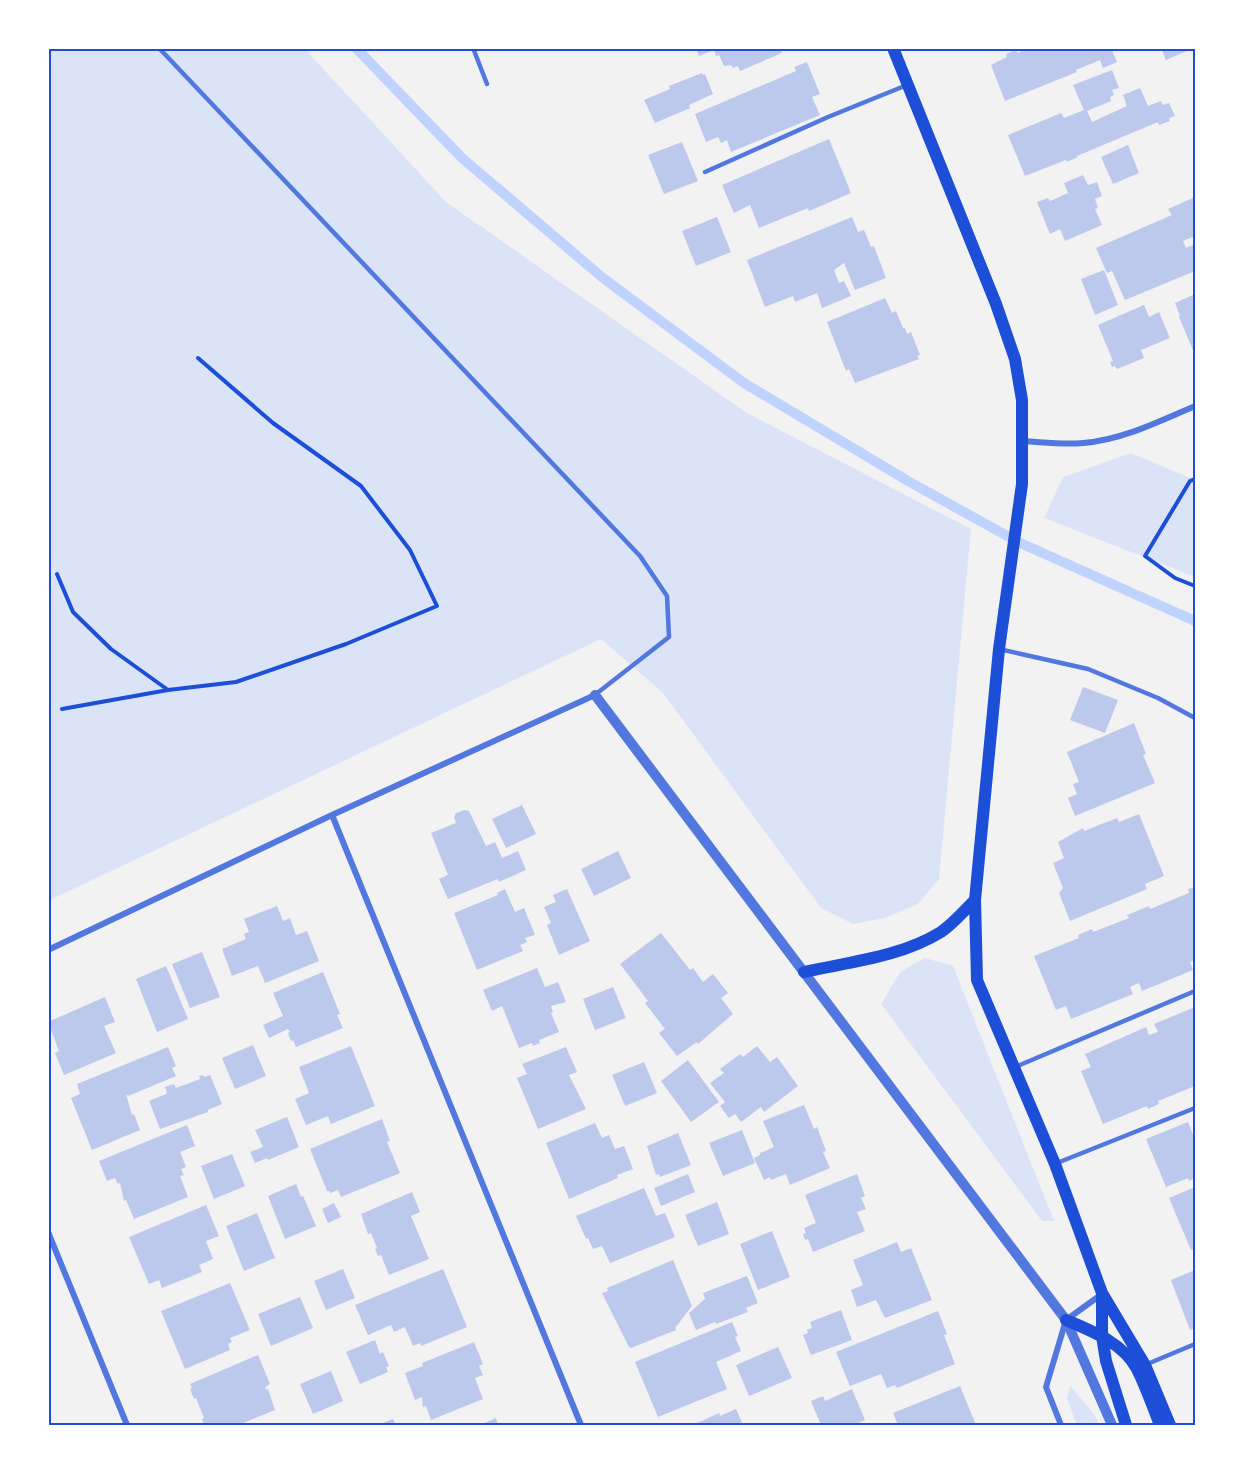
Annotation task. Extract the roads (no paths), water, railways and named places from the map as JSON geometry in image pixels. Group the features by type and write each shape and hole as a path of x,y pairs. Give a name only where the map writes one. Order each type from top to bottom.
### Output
{"main road":[{"path":"893,48 996,304 1015,359 1022,400 1022,484 999,649 975,900 977,980 1055,1164 1102,1293 1145,1365 1170,1425"},
{"path":"804,972 893,953 927,940 943,931 975,900"},
{"path":"1102,1293 1102,1336 1106,1361 1126,1425"},
{"path":"1066,1320 1102,1336 1124,1352 1136,1367 1160,1425"}],"street":[{"path":"1021,441 1084,443 1100,440 1141,429 1195,406"},
{"path":"48,950 332,815 595,695 1066,1320 1112,1425"},
{"path":"332,815 581,1425"},
{"path":"48,1232 127,1425"},
{"path":"1061,1425 1046,1387 1066,1320 1102,1293"}],"lane":[{"path":"159,48 640,556 667,596 669,638 595,695"},
{"path":"473,48 487,84"},
{"path":"705,172 828,117 907,85"},
{"path":"999,649 1088,669 1158,698 1195,718"},
{"path":"1015,1067 1195,991"},
{"path":"1055,1164 1195,1108"},
{"path":"1145,1365 1195,1344"}],"waterway":[{"path":"356,48 462,158 603,278 744,383 908,481 1018,542 1195,621"}]}
